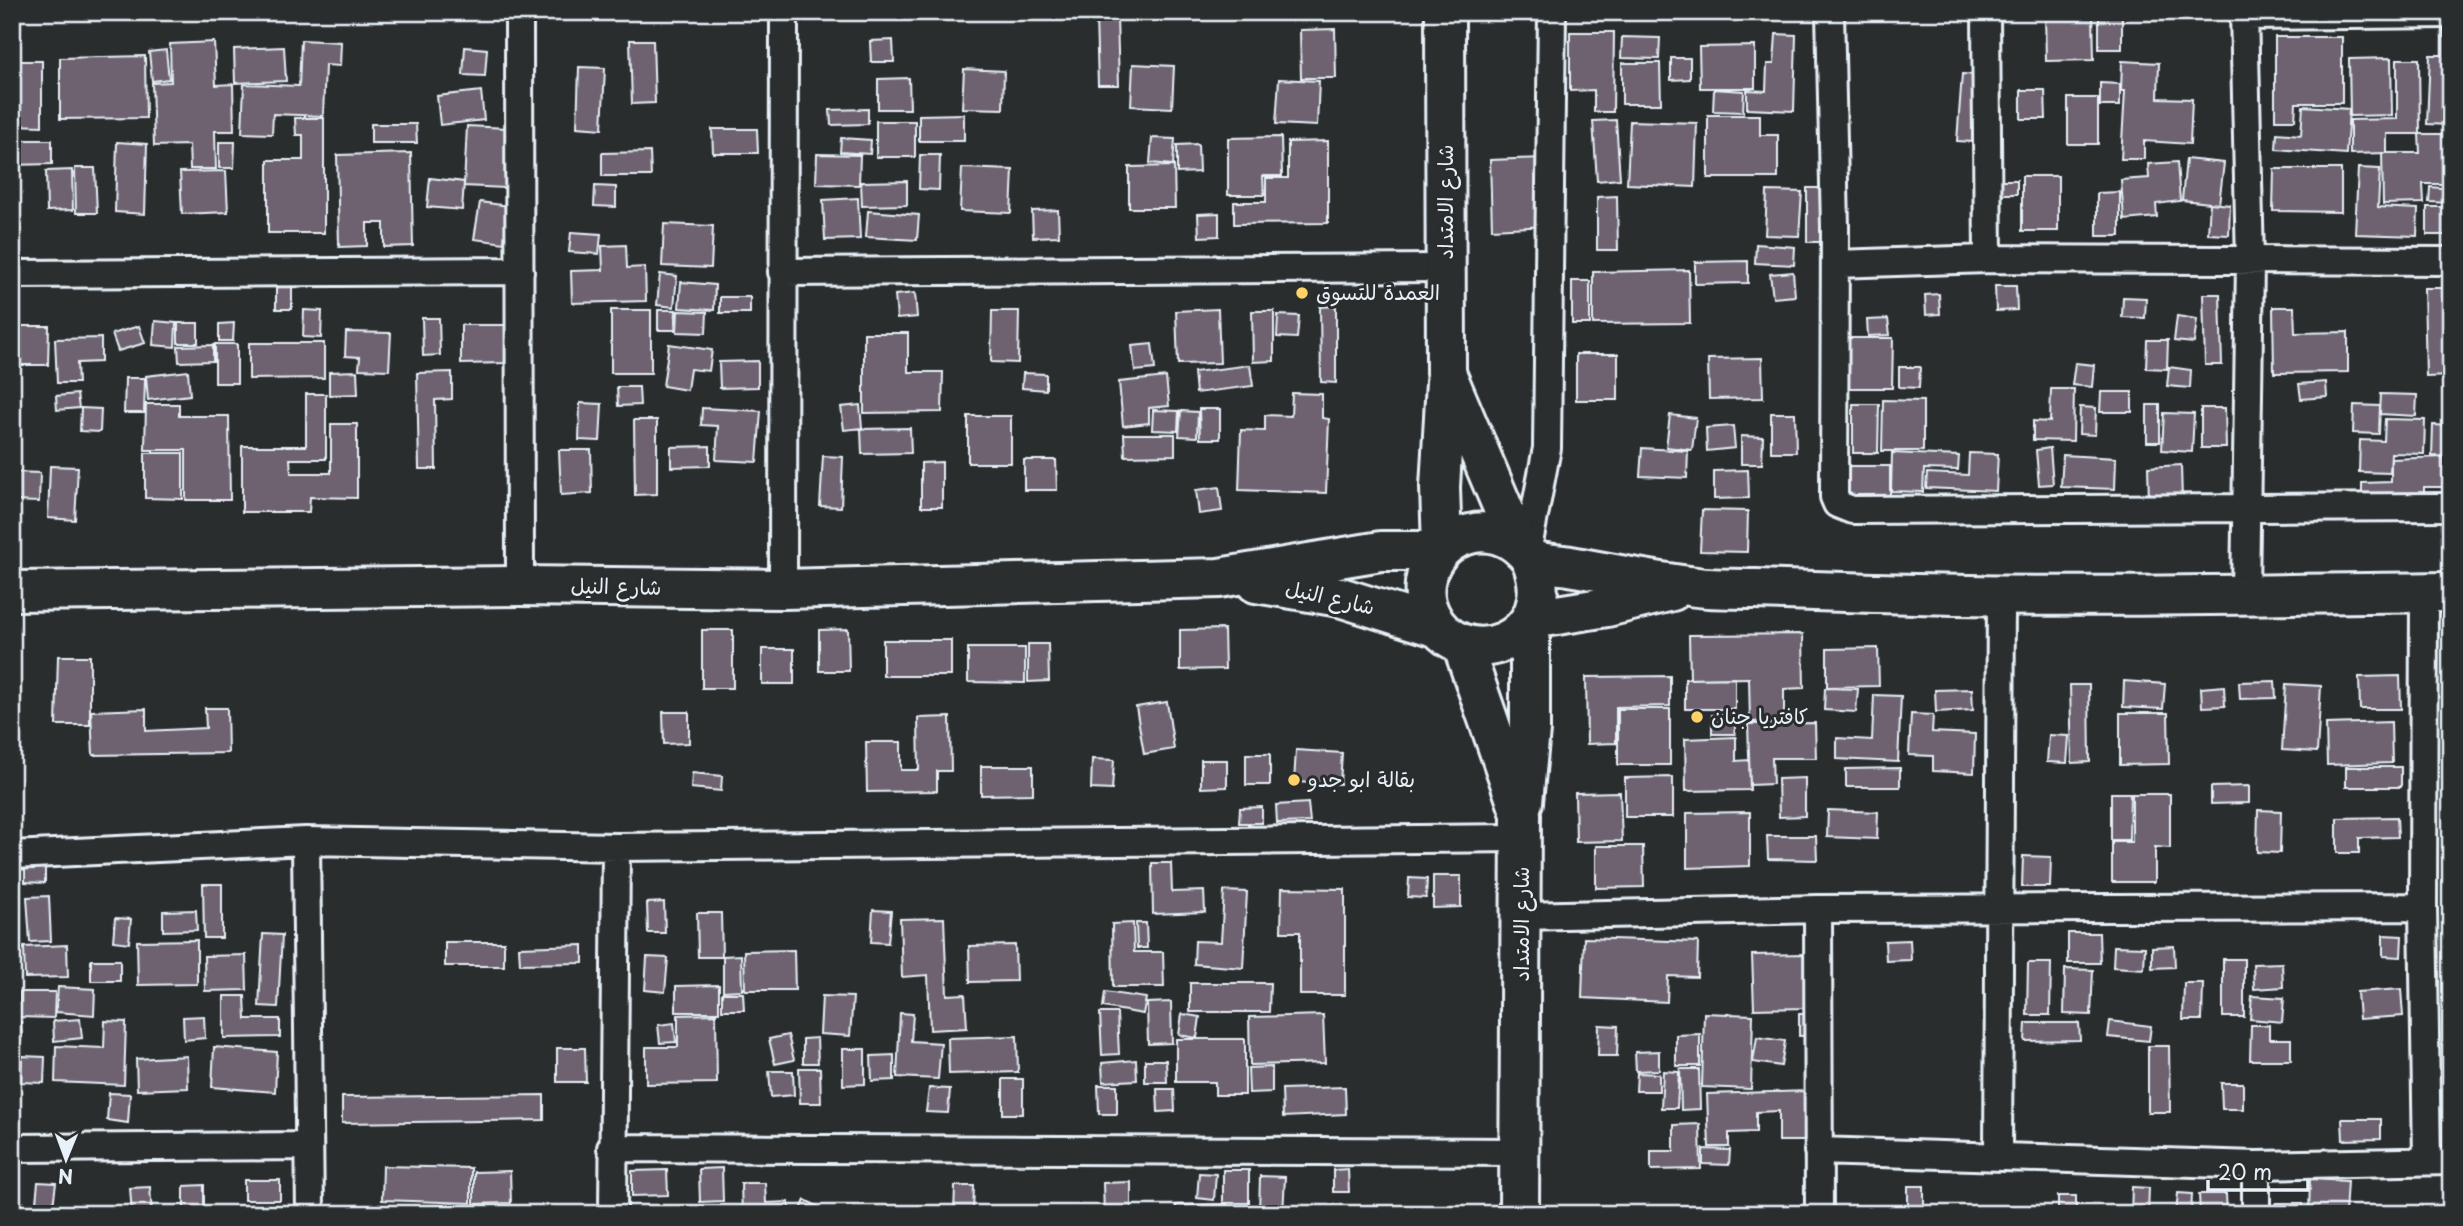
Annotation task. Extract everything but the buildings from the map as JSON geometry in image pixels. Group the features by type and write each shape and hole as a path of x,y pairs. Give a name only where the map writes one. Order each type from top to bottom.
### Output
{"street":[{"path":"519,12 520,586"},
{"path":"783,589 784,12"},
{"name":"شارع الامتداد","path":"1445,12 1446,373 1526,553"},
{"path":"12,855 306,841 616,847 1522,826 1530,730 1531,620 1539,599 1538,578 1526,553 1547,448 1552,12"},
{"path":"1830,12 1835,264 1834,497 1841,506 1852,510 2451,507"},
{"path":"1986,12 1988,259"},
{"path":"2245,593 2250,262 2244,14 2451,14"},
{"path":"1835,264 1988,259 2451,261"},
{"path":"782,272 1446,268"},
{"path":"12,274 520,271"},
{"path":"1441,550 1440,487 1446,373"},
{"path":"1694,587 1607,607 1531,620 1512,639 1488,647 1450,636 1430,614 1425,581 1430,565 1441,550 1456,538 1489,533 1505,537 1526,553 1694,587 2001,597 2438,593 2423,907 2439,1161 2256,1165 1998,1155 1818,1152"},
{"name":"شارع النيل","path":"12,591 520,586 783,589 1219,578 1381,551 1441,550"},
{"name":"شارع النيل","path":"1219,578 1340,597 1450,636"},
{"path":"1998,1155 1997,908 2001,597"},
{"name":"شارع الامتداد","path":"1450,636 1522,826 1519,1214"},
{"path":"306,841 310,1214"},
{"path":"613,1214 611,1148 616,847"},
{"path":"1522,916 1818,909 2423,907"},
{"path":"1818,909 1819,1214"},
{"path":"12,1149 308,1146"},
{"path":"611,1148 1519,1152"},
{"path":"2256,1165 2256,1214"}],"place":[{"name":"العمدة للتسوق","path":"1302,293"},
{"name":"كافتريا جنان","path":"1697,717"},
{"name":"بقالة ابو جدو","path":"1294,780"}]}
